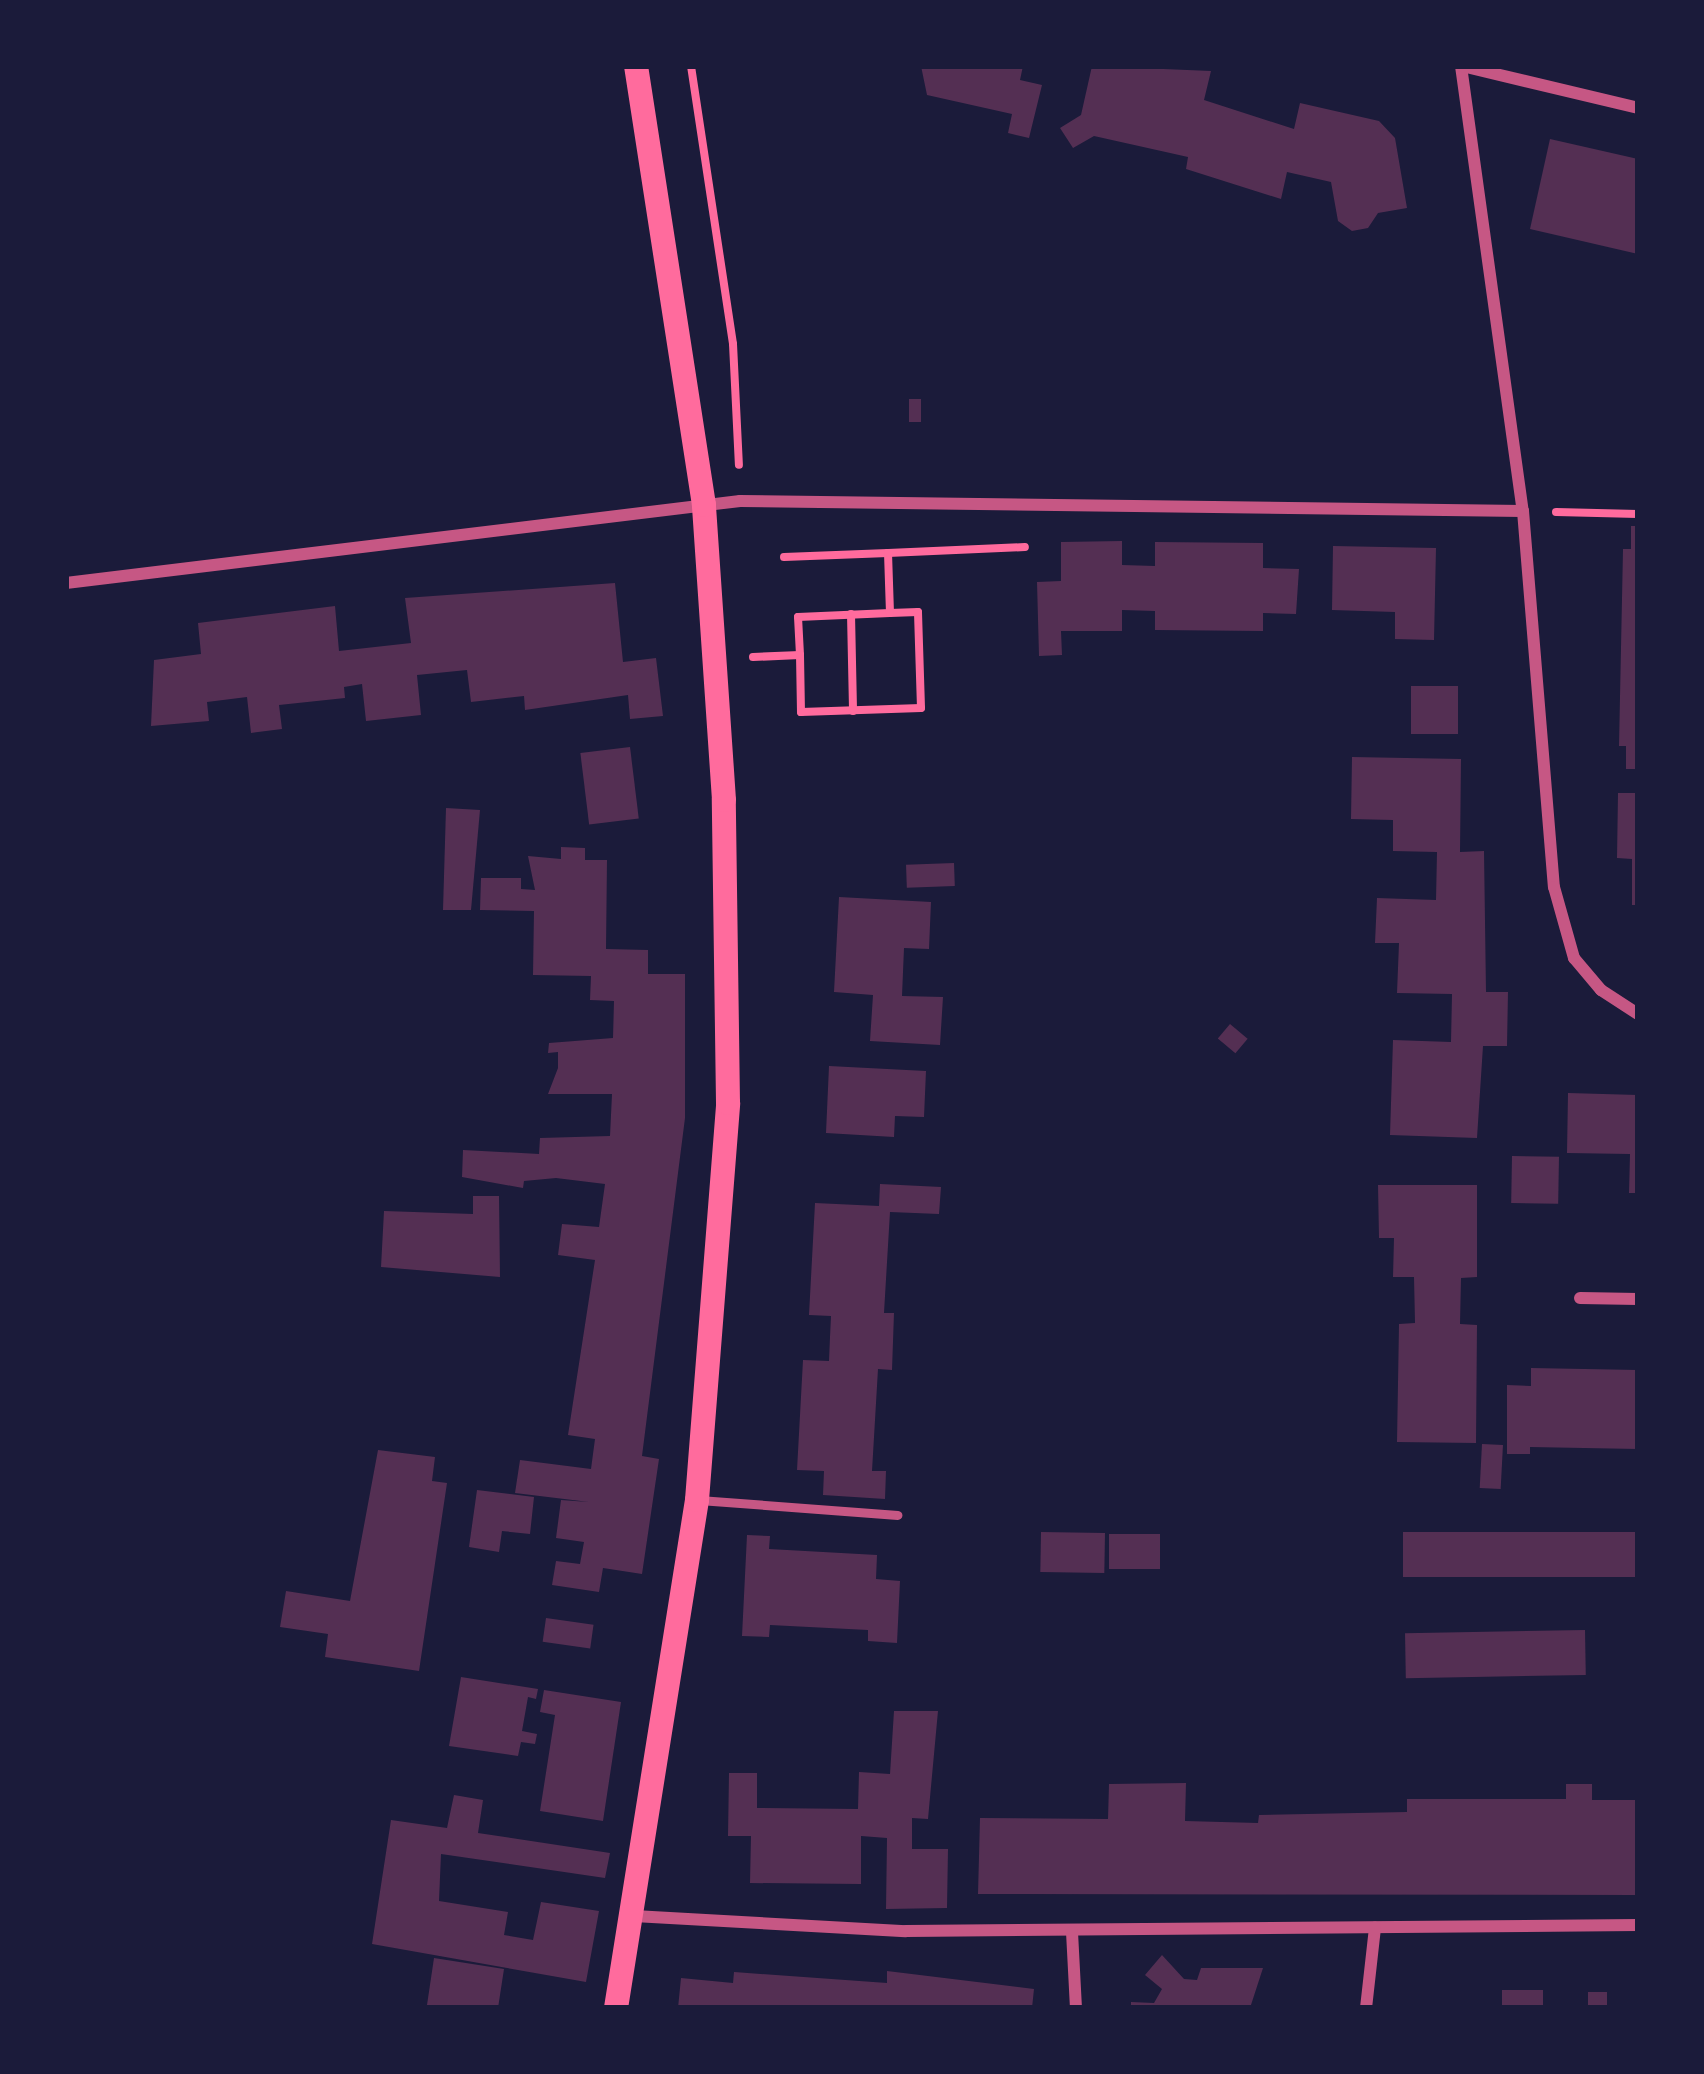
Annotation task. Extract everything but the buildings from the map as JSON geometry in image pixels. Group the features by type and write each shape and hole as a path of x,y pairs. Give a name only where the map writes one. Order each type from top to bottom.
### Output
{"main road":[{"path":"616,2008 697,1500 728,1103 715,658 704,505 636,66"}],"street":[{"path":"1638,108 1462,66 1522,512 1537,738 1561,922 1585,974 1638,1014"},
{"path":"66,583 704,505 1522,512"},
{"path":"1580,1298 1638,1299"},
{"path":"634,1916 832,1929 1072,1932 1638,1925"},
{"path":"1366,2008 1375,1928"},
{"path":"1072,1932 1076,2008"}],"lane":[{"path":"697,1500 897,1515"}],"path":[{"path":"691,66 741,442 732,482 704,505"},
{"path":"1522,512 1638,514"},
{"path":"784,556 1024,548"},
{"path":"888,553 890,613"},
{"path":"918,612 922,708 802,712 798,617 851,614 918,612"},
{"path":"851,614 854,711"},
{"path":"715,658 800,656"}]}
